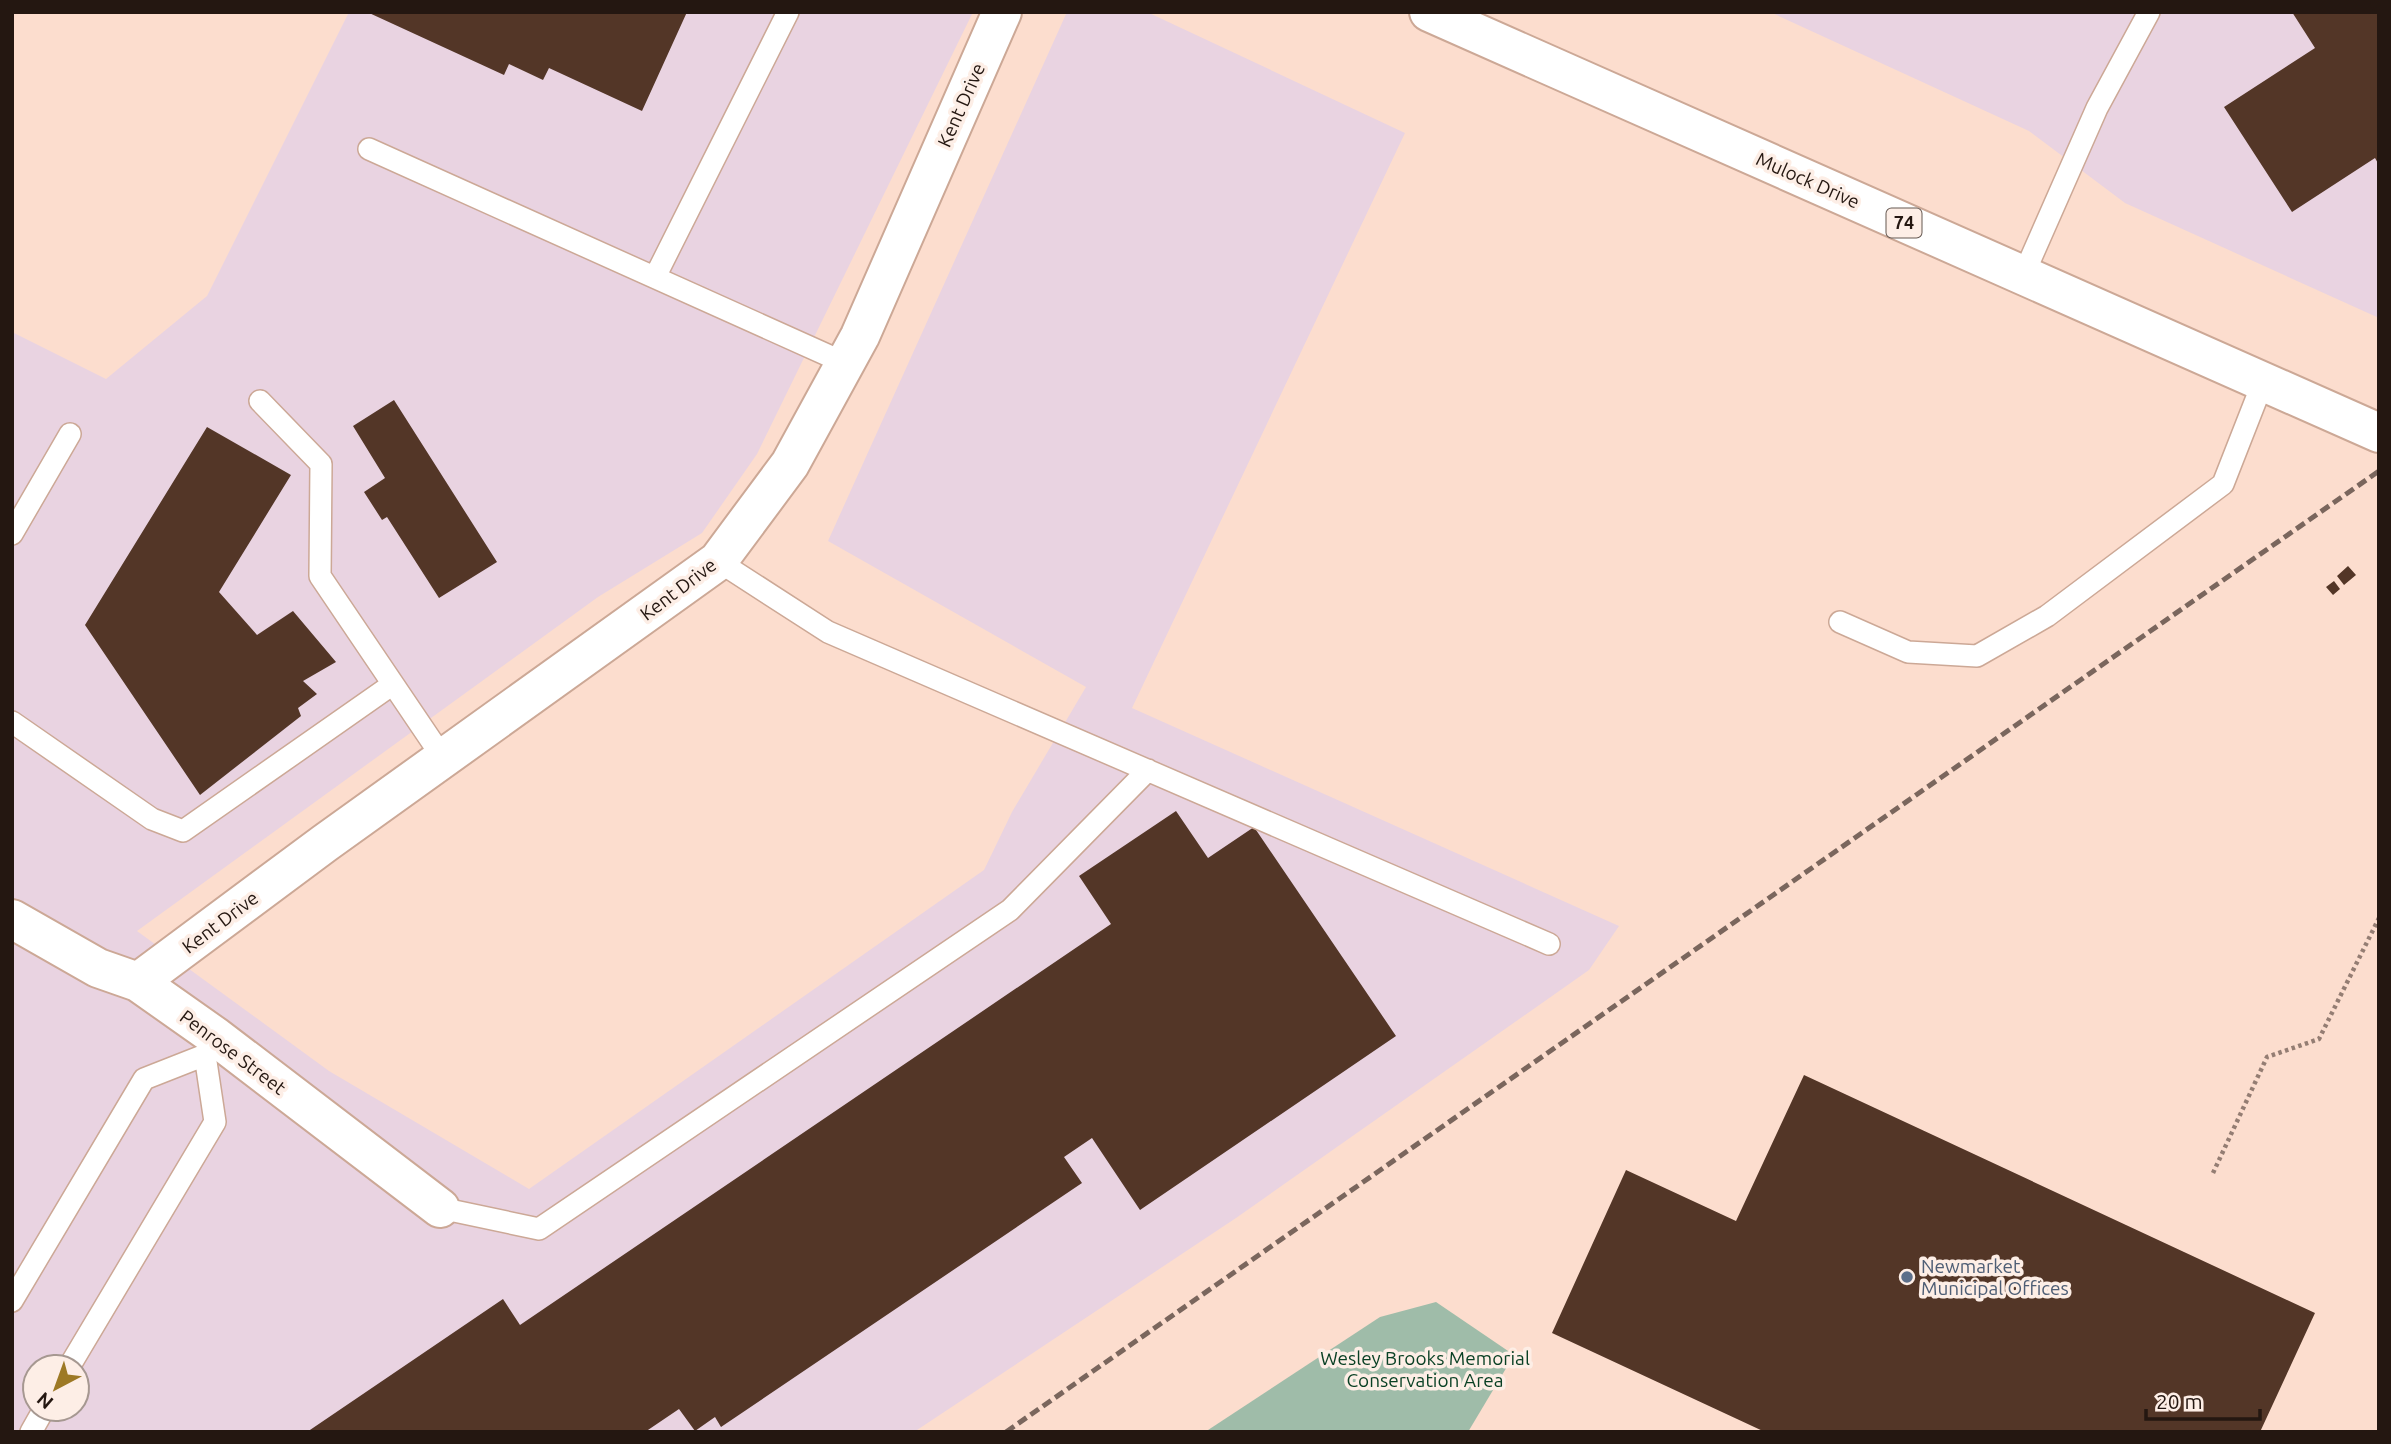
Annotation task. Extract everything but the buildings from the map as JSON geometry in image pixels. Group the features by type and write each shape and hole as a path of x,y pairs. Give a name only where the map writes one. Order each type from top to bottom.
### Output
{"street":[{"name":"Kent Drive","path":"138,982 443,758 718,561 790,464 860,335 1002,12"},
{"name":"Mulock Drive","path":"1429,12 2379,433"},
{"name":"Penrose Street","path":"12,919 98,968 138,982 210,1046 440,1209"}],"lane":[{"path":"654,277 788,12"},
{"path":"2024,276 2097,108 2149,12"},
{"path":"369,149 845,363"},
{"path":"1840,622 1908,652 1978,656 2047,615 2223,484 2263,382"},
{"path":"260,401 321,464 320,576 443,758"},
{"path":"12,534 69,434"},
{"path":"718,561 828,632 1549,944"},
{"path":"12,722 152,819 183,831 393,684"},
{"path":"440,1209 539,1229 1010,910 1148,770"},
{"path":"12,1301 144,1079 210,1046 215,1122 77,1353"}],"path":[{"path":"2213,1173 2267,1057 2319,1039 2379,918"}],"shaded area":[{"path":"349,12 973,12 757,454 702,533 598,597 137,931 329,1071 529,1189 984,870 1012,812 1086,687 828,541 1067,12 1147,12 1405,133 1132,708 1619,926 1589,970 1236,1218 914,1432 12,1432 12,332 106,379 207,296"},
{"path":"1770,12 2379,12 2379,318 2125,203 2029,131"}],"green space":[{"name":"Wesley Brooks Memorial Conservation Area","path":"1436,1302 1514,1355 1468,1432 1205,1432 1380,1317"}],"railway":[{"path":"1006,1432 2379,471"}],"place":[{"name":"Newmarket Municipal Offices","path":"1907,1277"}]}
